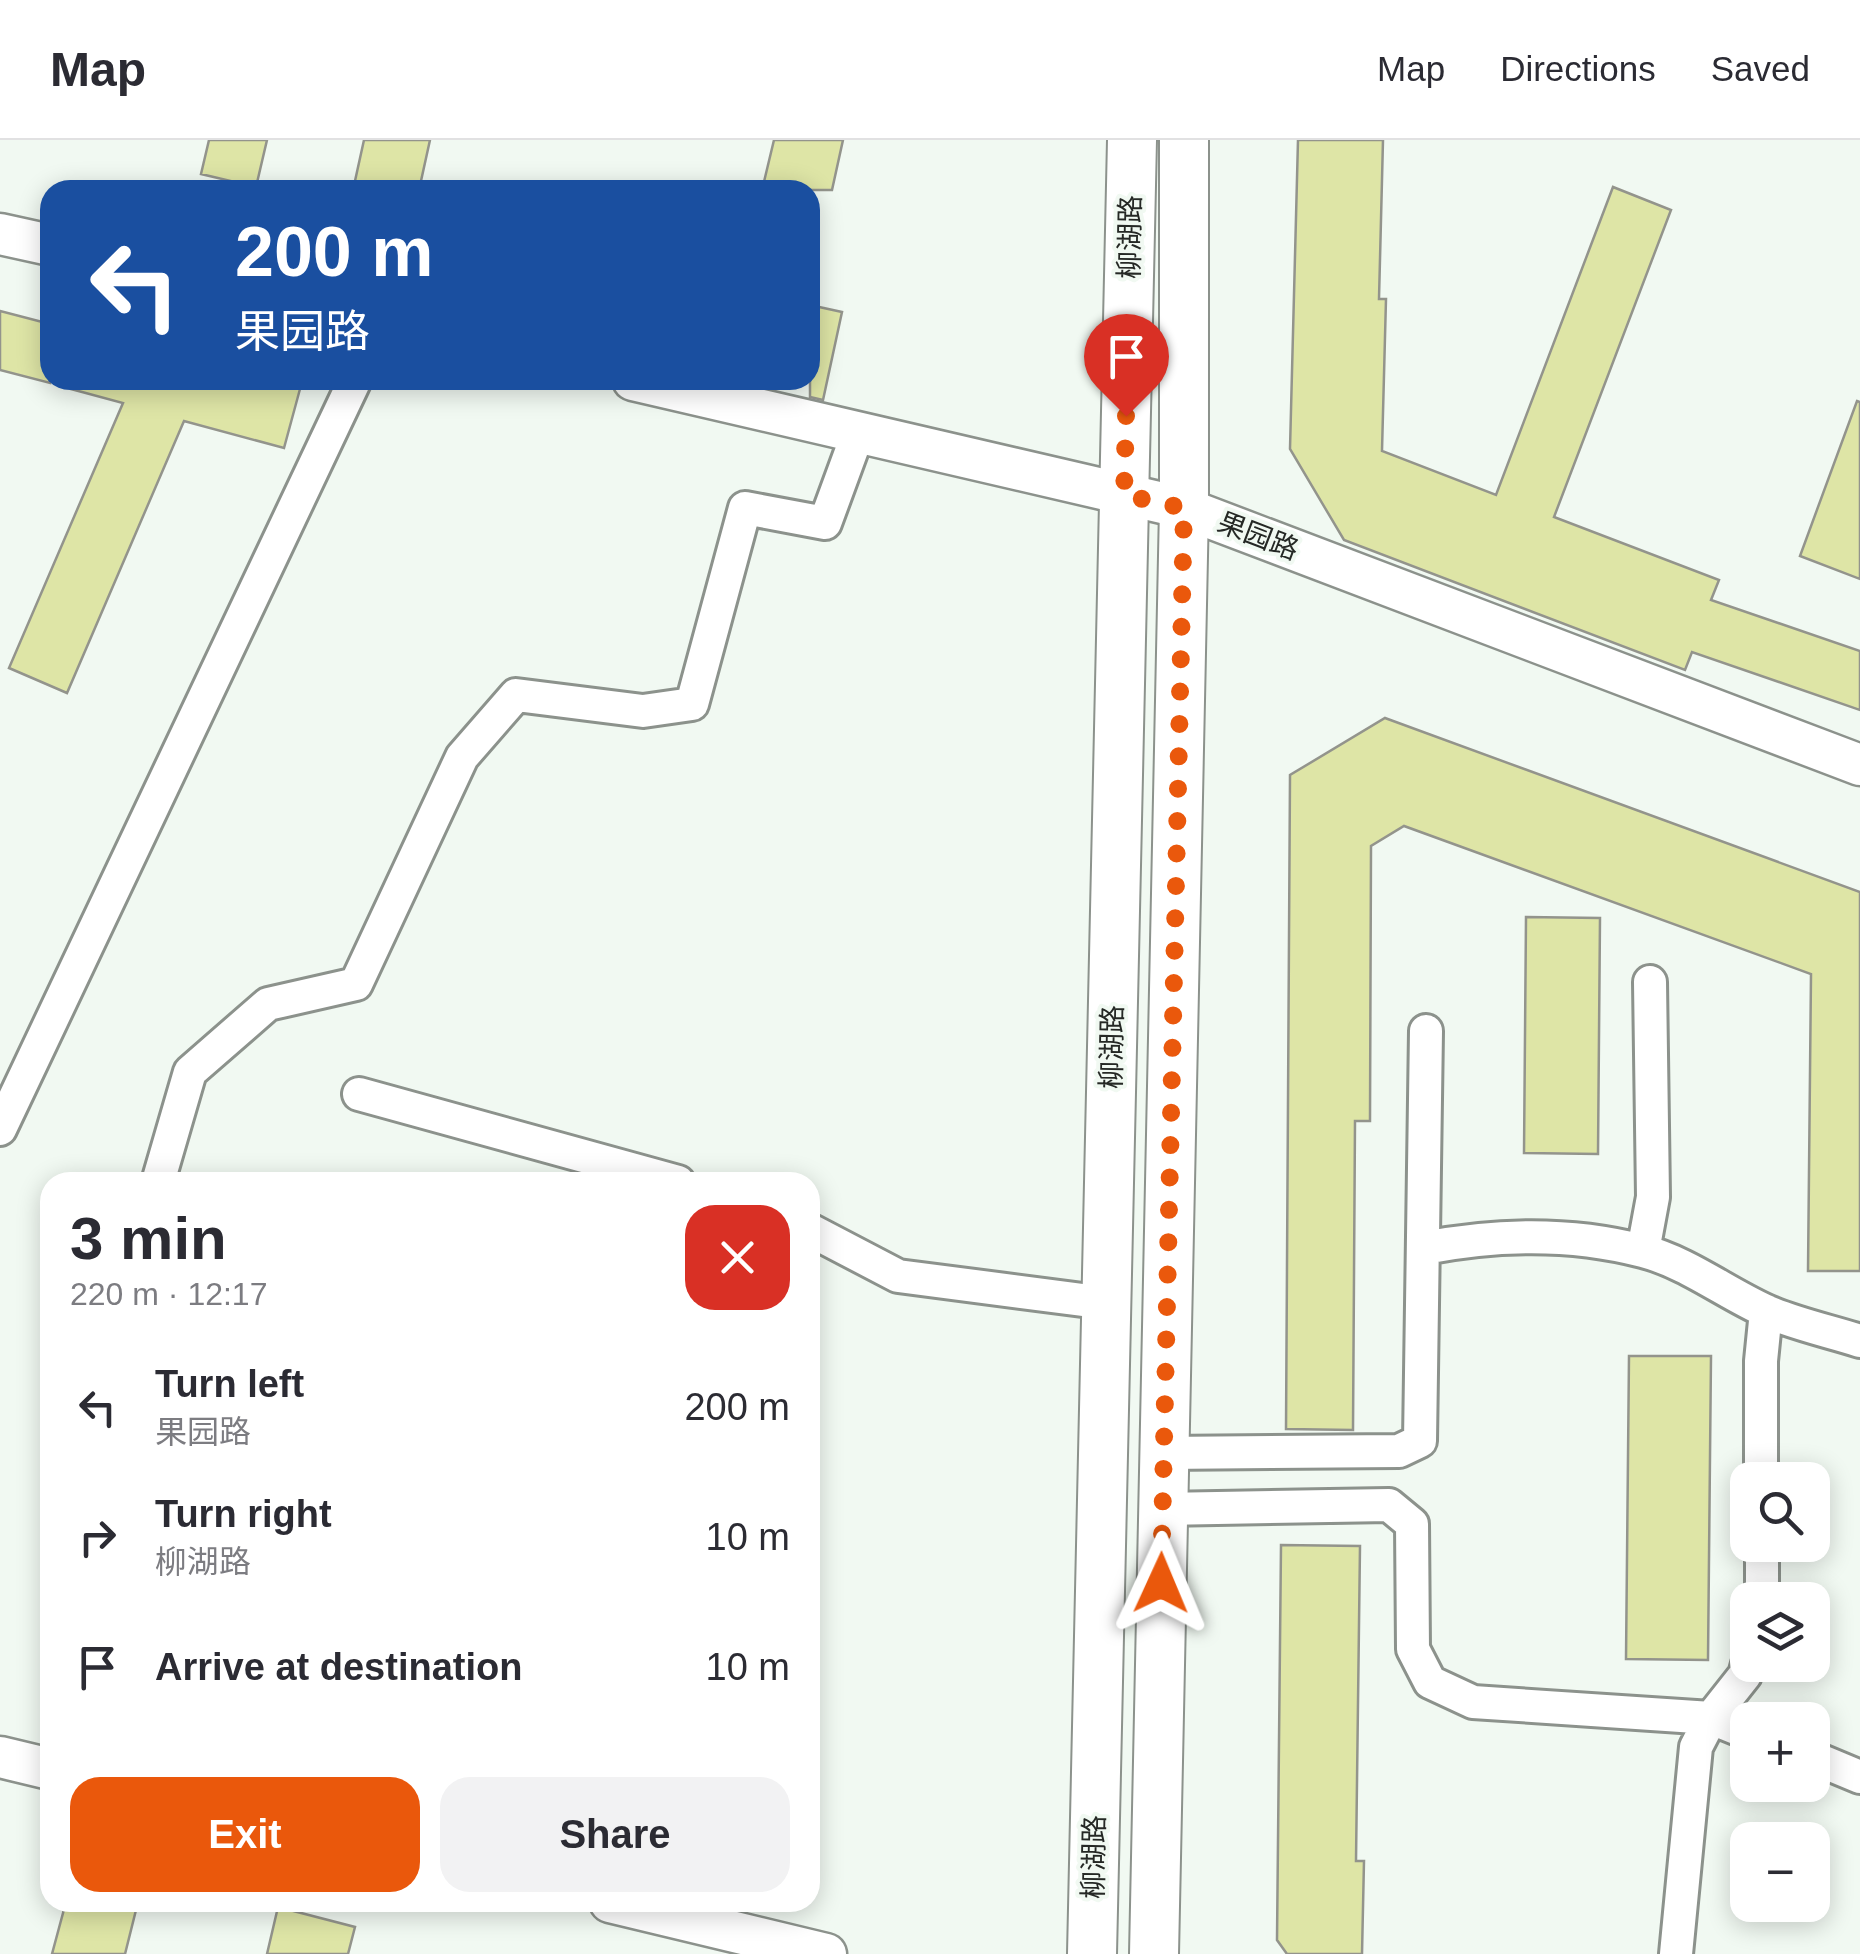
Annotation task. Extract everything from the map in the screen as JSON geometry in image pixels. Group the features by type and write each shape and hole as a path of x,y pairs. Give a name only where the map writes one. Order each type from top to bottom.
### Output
{"main road":[{"name":"柳湖路","path":"1092,1954 1132,140"},
{"name":"柳湖路","path":"1154,1954 1184,508 1184,140"}],"street":[{"path":"0,234 40,244"},
{"path":"0,1129 350,390"},
{"name":"果园路","path":"675,390 1184,508 1860,766"},
{"path":"161,1172 190,1072 268,1004 356,984 462,757 516,695 643,711 692,704 745,508 825,523 858,433"},
{"path":"1643,1251 1653,1198 1650,982"},
{"path":"1163,1453 1399,1451 1420,1441 1426,1030"},
{"path":"359,1094 642,1172"},
{"path":"1424,1248 1468,1239 1530,1234 1643,1251 1706,1276 1766,1311 1860,1341"},
{"path":"820,1235 898,1276 1106,1302"},
{"path":"1762,1462 1761,1361 1766,1311"},
{"path":"1162,1509 1390,1505 1412,1524 1413,1649 1430,1682 1473,1702 1711,1718 1730,1726"},
{"path":"1676,1954 1696,1747 1711,1718 1739,1682"},
{"path":"0,1757 40,1767"},
{"path":"1830,1764 1860,1777"},
{"path":"652,1912 826,1954"}],"building":[{"path":"209,140 267,140 258,180 226,180 201,174"},
{"path":"364,140 430,140 421,180 355,180"},
{"path":"774,140 843,140 832,190 820,190 820,180 764,180"},
{"path":"1298,140 1383,140 1379,299 1386,299 1382,451 1496,495 1613,187 1671,210 1554,517 1719,580 1711,600 1860,651 1860,710 1692,652 1685,670 1344,540 1290,449"},
{"path":"820,307 842,312 823,400 810,397 810,390 820,390"},
{"path":"0,311 40,321 40,380 0,370"},
{"path":"75,390 300,390 284,448 184,421 67,693 9,668 123,403"},
{"path":"1857,401 1860,402 1860,579 1800,556"},
{"path":"1385,718 1860,892 1860,1271 1808,1271 1811,974 1404,826 1371,846 1370,1121 1355,1121 1353,1430 1286,1429 1290,775"},
{"path":"1526,917 1600,918 1598,1154 1524,1153"},
{"path":"1629,1356 1711,1356 1708,1660 1626,1659"},
{"path":"1281,1545 1360,1546 1356,1861 1364,1861 1362,1954 1287,1954 1277,1940"},
{"path":"63,1912 136,1912 125,1954 52,1954"},
{"path":"277,1912 297,1912 355,1927 348,1954 267,1954"}],"route":[{"path":"1126,416 1124,495 1184,508 1161,1583"}]}
